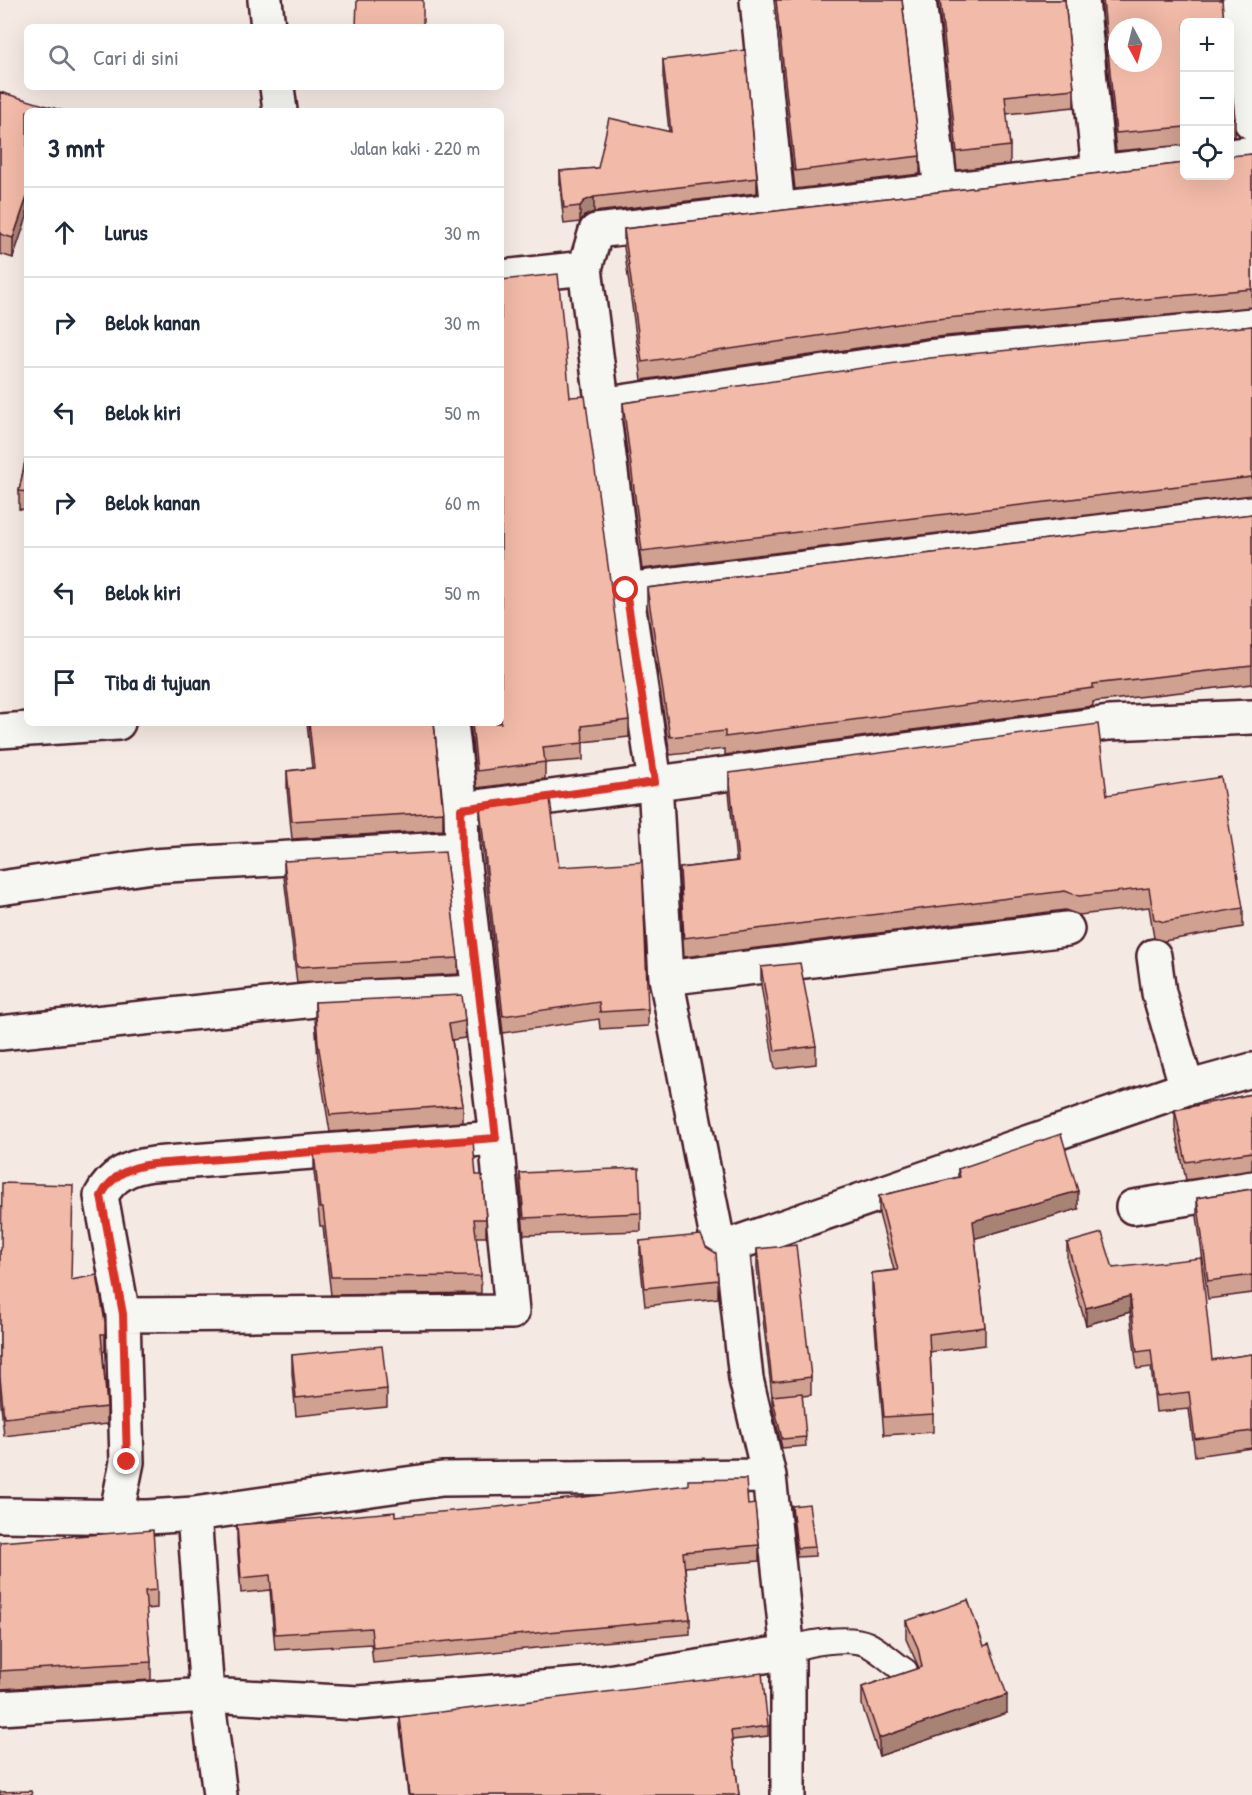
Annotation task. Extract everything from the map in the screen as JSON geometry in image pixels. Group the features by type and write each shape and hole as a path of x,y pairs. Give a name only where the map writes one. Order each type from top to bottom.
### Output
{"street":[{"path":"265,0 268,24"},
{"path":"757,0 778,210"},
{"path":"919,0 941,191"},
{"path":"1082,0 1099,172"},
{"path":"1239,0 1252,124"},
{"path":"277,90 280,108"},
{"path":"1234,155 1252,153"},
{"path":"720,1253 666,978 655,782 626,590 585,268 596,231 1180,163"},
{"path":"504,277 585,268"},
{"path":"601,405 928,357 1252,325"},
{"path":"626,590 1252,513"},
{"path":"461,809 1109,723 1252,717"},
{"path":"0,731 74,726"},
{"path":"123,1314 512,1312 496,1138 477,992 451,726"},
{"path":"0,888 152,866 462,848"},
{"path":"666,978 1066,929"},
{"path":"1154,957 1159,993 1186,1088"},
{"path":"0,1033 324,999 477,992"},
{"path":"720,1253 737,1243 1186,1088 1252,1070"},
{"path":"116,1516 127,1462 123,1314 101,1196 108,1182 123,1172 153,1164 496,1138"},
{"path":"1133,1207 1252,1188"},
{"path":"720,1253 733,1257 746,1379 769,1476 788,1652 788,1795"},
{"path":"0,1515 148,1517 194,1514 442,1479 769,1476"},
{"path":"194,1514 207,1695 220,1795"},
{"path":"0,1708 207,1695 358,1703 602,1683 788,1652"}],"lane":[{"path":"788,1652 804,1644 834,1641 866,1643 905,1671"}],"building":[{"path":"357,0 423,0 423,24 356,24"},
{"path":"776,0 902,0 920,156 795,171"},
{"path":"940,0 1065,0 1074,89 1005,96 1010,146 957,152"},
{"path":"1103,0 1222,0 1224,18 1180,18 1180,127 1116,133 1110,72 1162,72 1162,18 1108,18 1108,51"},
{"path":"745,50 757,178 594,197 584,201 580,206 564,208 560,171 598,168 609,118 671,132 663,60"},
{"path":"0,92 54,108 24,108 24,206 13,238 0,234"},
{"path":"1252,154 1252,289 926,320 642,362 624,229 1180,164 1180,180 1234,180 1234,156"},
{"path":"558,274 570,397 585,396 629,720 582,726 583,743 543,747 545,762 477,771 472,726 504,726 504,280"},
{"path":"1252,326 1252,477 642,551 623,403 930,358"},
{"path":"24,467 24,492 19,491"},
{"path":"1252,514 1252,666 1093,684 1093,688 725,737 725,731 670,737 647,588"},
{"path":"1098,724 1107,795 1221,777 1243,908 1164,922 1154,919 1149,888 1079,896 1065,891 684,938 680,868 738,861 729,773"},
{"path":"309,726 434,726 443,812 292,821 287,771 314,768"},
{"path":"550,799 559,867 642,862 648,1009 600,1012 599,1002 503,1016 480,808"},
{"path":"445,852 458,958 297,967 284,861"},
{"path":"800,963 816,1046 775,1051 761,967"},
{"path":"462,995 465,1021 449,1024 463,1105 330,1115 318,1043 315,1002"},
{"path":"1252,1094 1252,1152 1186,1162 1175,1110"},
{"path":"1061,1134 1078,1191 973,1221 985,1327 929,1334 933,1414 884,1417 872,1273 898,1270 879,1196 960,1177 958,1169"},
{"path":"473,1141 476,1175 482,1175 486,1219 474,1219 481,1276 331,1277 314,1153"},
{"path":"639,1168 641,1213 524,1218 520,1173"},
{"path":"2,1183 73,1185 71,1280 97,1275 105,1322 105,1334 101,1334 107,1407 4,1418 0,1377"},
{"path":"1252,1189 1252,1275 1208,1281 1197,1198"},
{"path":"1102,1233 1113,1268 1201,1258 1212,1360 1252,1354 1252,1431 1195,1439 1189,1392 1156,1396 1151,1350 1137,1352 1130,1296 1086,1308 1067,1243"},
{"path":"701,1235 706,1247 716,1253 718,1280 645,1288 640,1241"},
{"path":"796,1245 811,1377 772,1382 757,1249"},
{"path":"382,1346 387,1389 296,1398 292,1355"},
{"path":"802,1393 806,1437 782,1439 772,1396"},
{"path":"746,1479 748,1505 755,1504 759,1545 683,1552 690,1619 373,1648 371,1628 275,1634 270,1575 241,1578 237,1525 395,1512 395,1516 497,1507 688,1485 688,1480"},
{"path":"809,1504 815,1547 797,1548 792,1506"},
{"path":"153,1530 157,1590 145,1591 151,1662 0,1671 0,1542"},
{"path":"968,1600 984,1646 989,1644 1007,1695 879,1738 862,1687 922,1667 918,1648 906,1621"},
{"path":"762,1673 768,1726 731,1731 739,1795 409,1795 400,1717"},
{"path":"31,1791 32,1795 0,1795 0,1792"}],"route":[{"path":"127,1462 123,1314 101,1196 108,1182 137,1166 153,1164 496,1138 477,992 462,848 461,809 655,782 626,590"}]}
